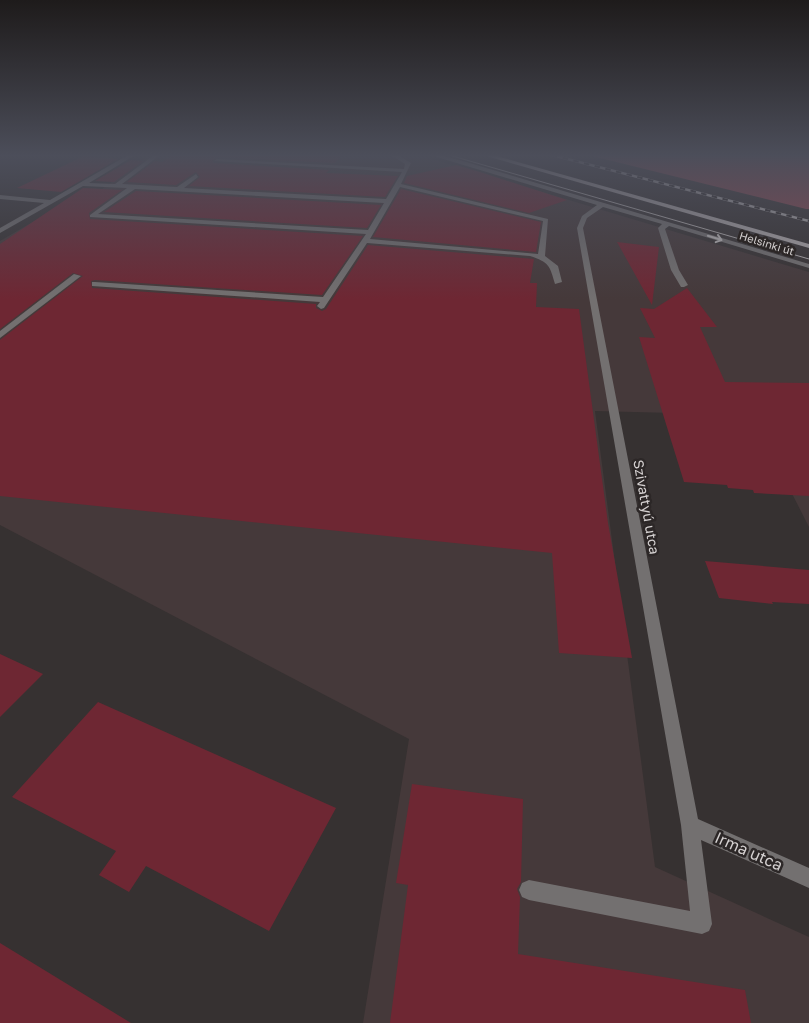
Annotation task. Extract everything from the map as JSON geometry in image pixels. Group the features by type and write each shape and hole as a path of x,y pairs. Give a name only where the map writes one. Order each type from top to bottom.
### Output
{"main road":[{"name":"Helsinki út","path":"654,203 809,246"},
{"name":"Helsinki út","path":"680,203 800,235"}],"street":[{"path":"0,230 50,203"},
{"path":"111,203 92,216 370,232"},
{"path":"95,284 323,303 365,241 386,203"},
{"path":"473,203 546,220 541,258"},
{"name":"Helsinki út","path":"593,203 809,266"},
{"name":"Szivattyú utca","path":"530,890 702,924 690,825 580,228 584,217 601,205"},
{"path":"668,224 660,228 663,241 684,285"},
{"path":"365,241 506,251 541,258 556,268 558,282"},
{"path":"0,335 77,276"},
{"name":"Irma utca","path":"690,825 809,878"}],"shaded area":[{"path":"66,203 578,203 809,272 809,527 752,415 595,411 655,867 809,937 809,1023 363,1023 409,739 0,525 0,241"},
{"path":"781,203 809,203 809,209"}],"building":[{"path":"61,203 104,203 89,213 90,219 363,236 322,295 91,281 92,288 316,304 316,308 322,311 326,309 368,245 534,259 530,283 537,283 536,307 579,309 608,523 632,658 559,653 552,553 0,496 0,340 83,276 73,273 0,329 0,244"},
{"path":"118,203 341,203 381,205 367,228 104,212"},
{"path":"393,203 459,203 541,222 536,252 373,237"},
{"path":"486,203 559,203 529,213"},
{"path":"617,242 659,247 652,305"},
{"path":"687,288 717,327 700,327 725,382 809,383 809,496 754,493 753,490 728,488 727,485 684,482 639,337 655,338 640,308 654,309"},
{"path":"705,561 809,570 809,604 772,602 773,604 719,598"},
{"path":"0,654 43,674 0,717"},
{"path":"98,702 336,808 269,931 146,866 129,892 99,875 116,851 12,797"},
{"path":"412,784 523,799 521,882 517,889 520,897 518,954 745,990 751,1023 390,1023 408,885 396,883"},
{"path":"0,943 131,1023 0,1023"}],"tram line":[{"path":"614,203 809,259"}],"railway":[{"path":"738,203 809,221"}]}
